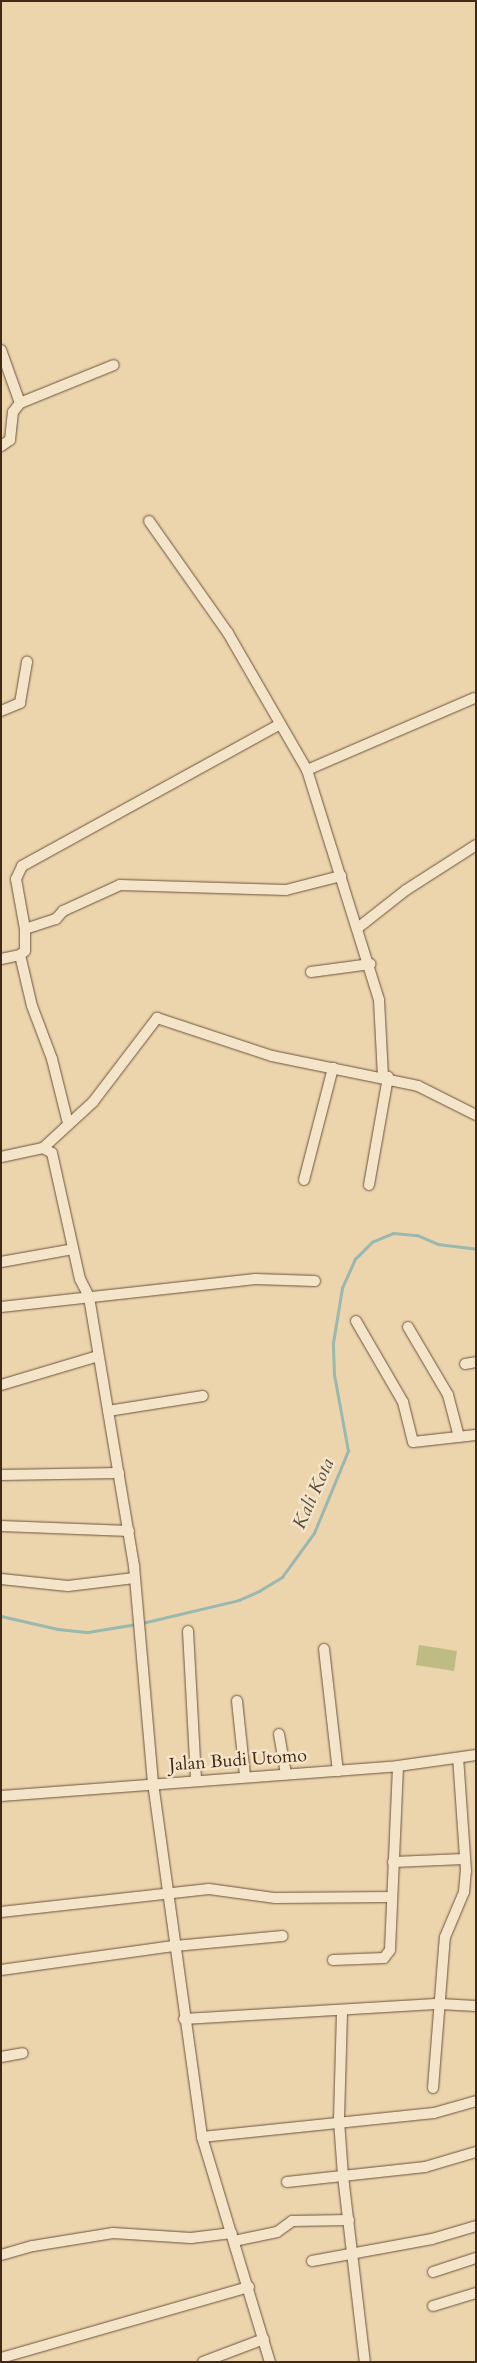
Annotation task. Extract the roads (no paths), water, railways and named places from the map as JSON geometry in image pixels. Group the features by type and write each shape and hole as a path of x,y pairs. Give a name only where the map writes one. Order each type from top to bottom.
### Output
{"street":[{"path":"1,350 20,403"},
{"path":"1,446 10,440 13,412 20,403 114,365"},
{"path":"149,521 228,633 279,725 307,770 359,927 379,1000 385,1076 368,1185"},
{"path":"1,711 20,703 27,662"},
{"path":"307,770 474,698"},
{"path":"1,959 20,955 26,947 25,929 16,879 18,870 279,725"},
{"path":"359,927 406,890 476,845"},
{"path":"25,929 56,919 63,911 120,885 286,890 341,876"},
{"path":"20,955 32,1006 52,1059 68,1123"},
{"path":"310,972 370,964"},
{"path":"1,1157 44,1148 68,1123 93,1102 157,1018 272,1056 385,1076 426,1089 476,1115"},
{"path":"304,1180 333,1068"},
{"path":"44,1148 49,1150 53,1157 73,1248 89,1297 129,1531 140,1612 153,1783 184,2019 202,2137 249,2287 270,2362"},
{"path":"1,1262 73,1248"},
{"path":"1,1307 254,1279 315,1280"},
{"path":"356,1321 403,1402 410,1439 417,1444 476,1435"},
{"path":"408,1327 448,1395 459,1437"},
{"path":"1,1385 98,1356"},
{"path":"108,1411 203,1396"},
{"path":"1,1475 119,1473"},
{"path":"1,1526 129,1531"},
{"path":"1,1579 68,1586 135,1578"},
{"path":"188,1631 196,1779"},
{"path":"324,1649 338,1771"},
{"path":"237,1701 245,1776"},
{"path":"279,1734 286,1774"},
{"name":"Jalan Budi Utomo","path":"1,1796 196,1779 398,1766 476,1755"},
{"path":"434,2088 444,1937 464,1892 465,1859 458,1758"},
{"path":"333,1960 384,1958 390,1950 392,1862 398,1766"},
{"path":"392,1862 465,1859"},
{"path":"1,1912 168,1892 210,1889 314,1900 392,1897"},
{"path":"1,1970 174,1946 283,1936"},
{"path":"184,2019 342,2012 440,2004 476,2006"},
{"path":"342,2012 340,2121 343,2176 365,2362"},
{"path":"1,2057 23,2053"},
{"path":"202,2137 340,2121 434,2113 476,2101"},
{"path":"287,2182 426,2167 476,2152"},
{"path":"1,2255 33,2246 113,2233 191,2238 233,2237 277,2232 292,2221 349,2220"},
{"path":"312,2261 432,2239 476,2226"},
{"path":"433,2272 476,2258"},
{"path":"1,2358 249,2287"},
{"path":"433,2306 476,2292"},
{"path":"203,2362 264,2339"}],"waterway":[{"name":"Kali Kota","path":"142,1623 239,1600 259,1591 282,1577 314,1533 348,1451 334,1375 333,1343 342,1288 355,1259 372,1242 393,1233 417,1235 438,1244 476,1249"},
{"name":"Kali Kota","path":"1,1616 58,1629 88,1632 137,1624"}]}
